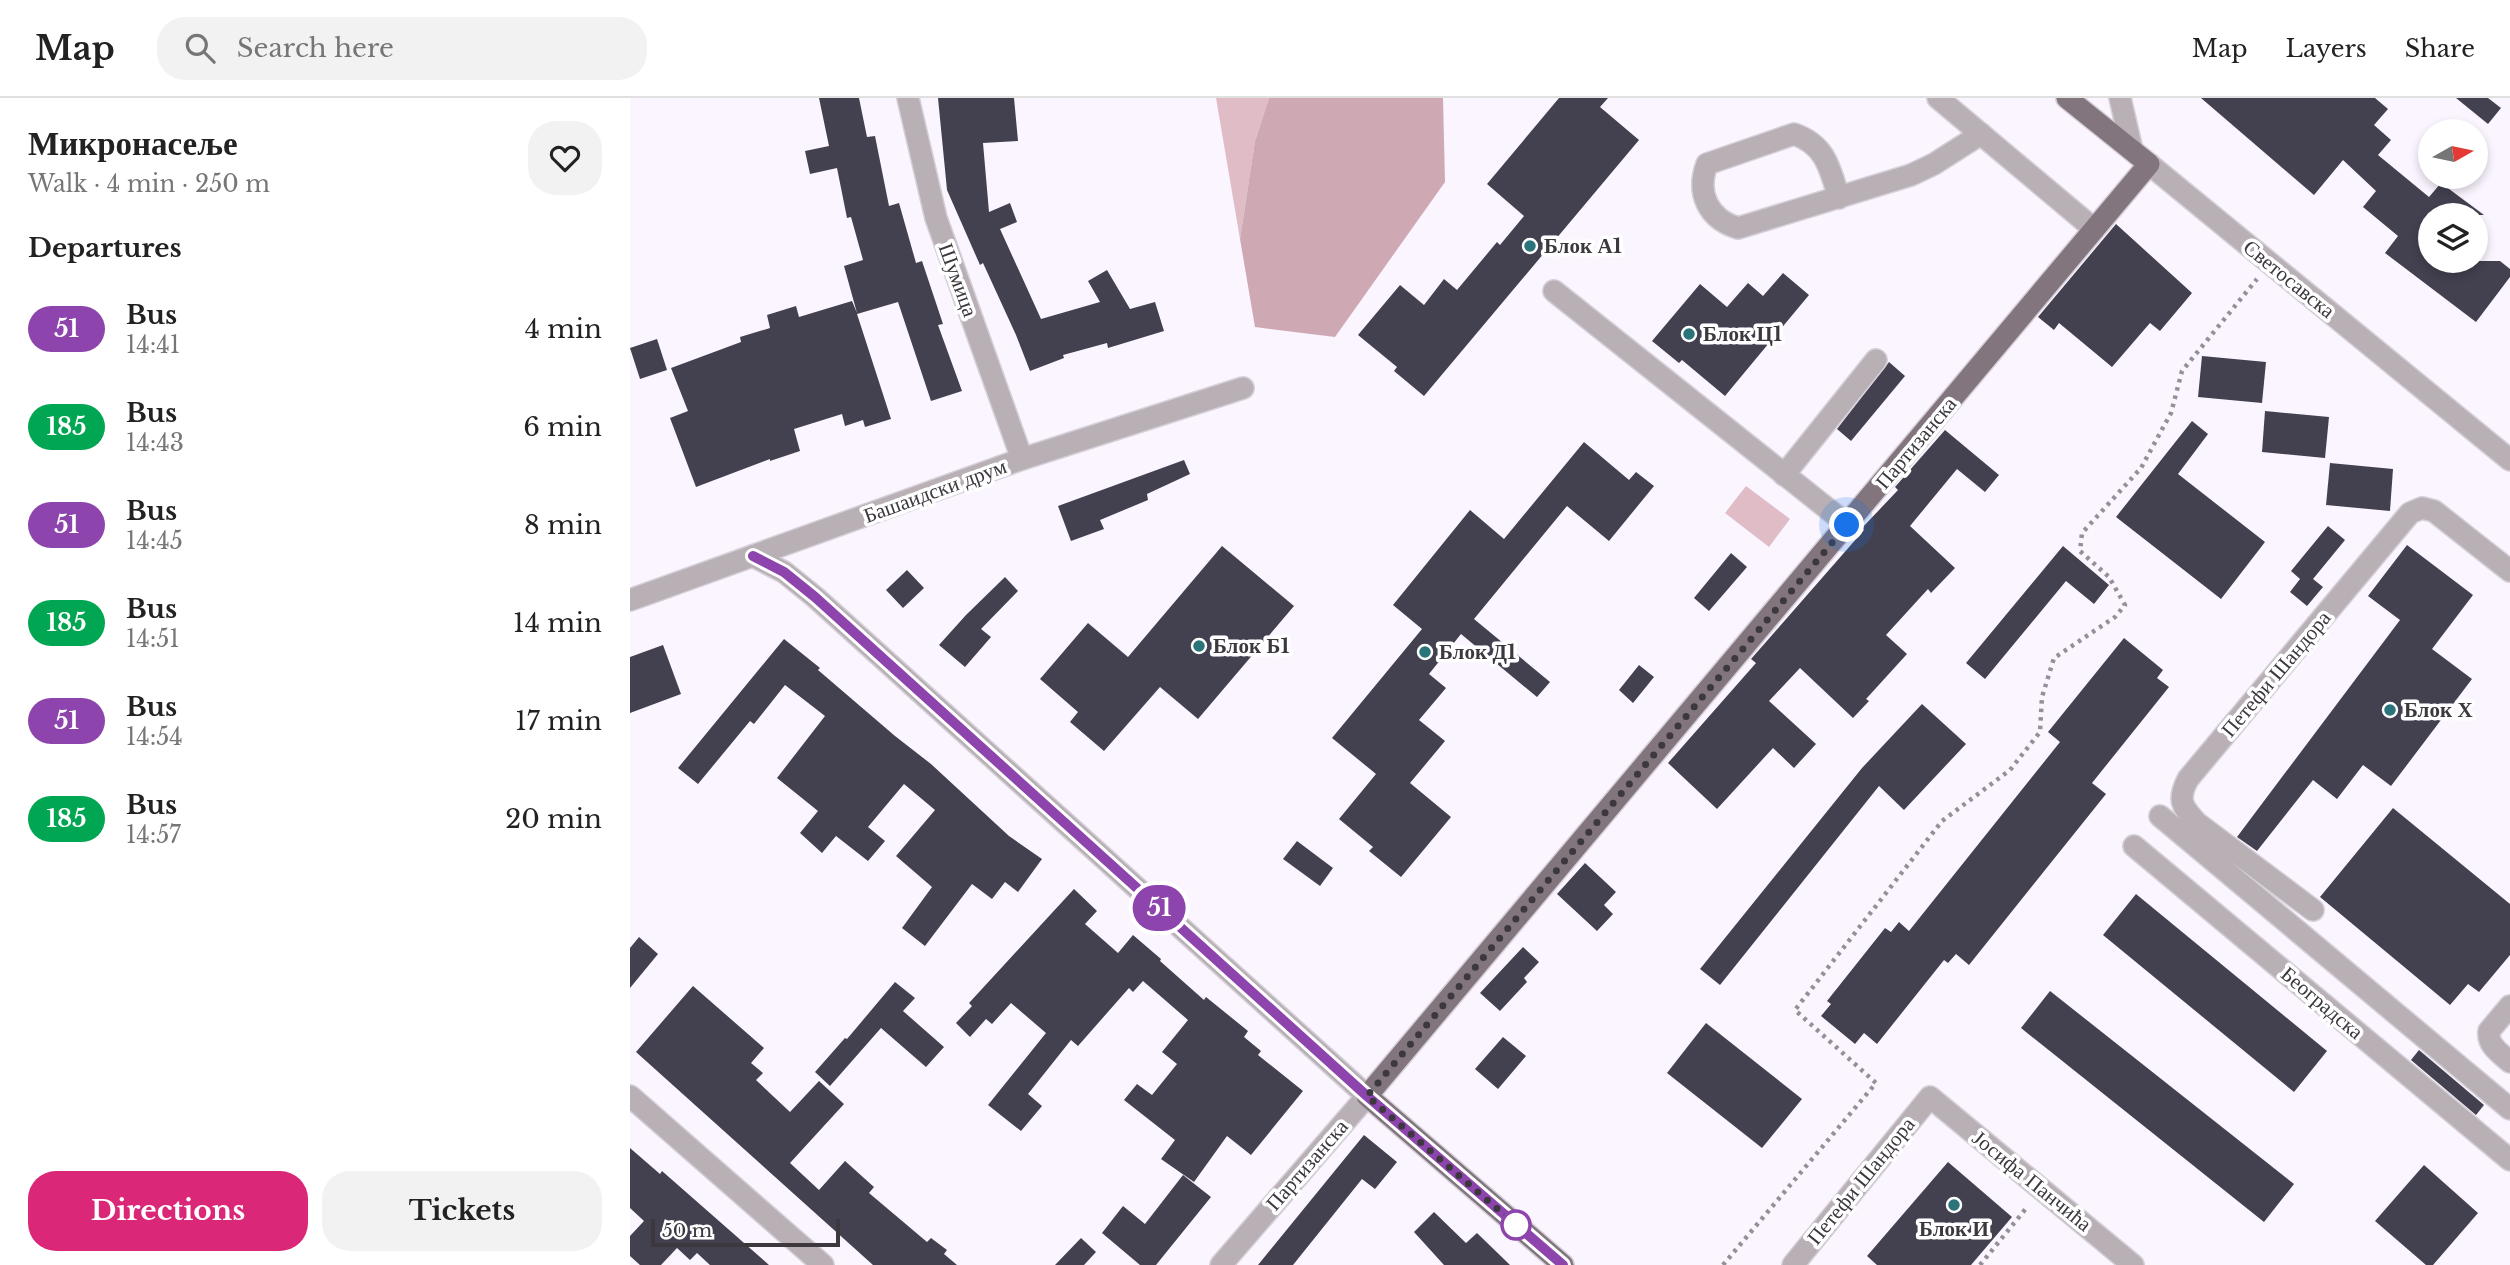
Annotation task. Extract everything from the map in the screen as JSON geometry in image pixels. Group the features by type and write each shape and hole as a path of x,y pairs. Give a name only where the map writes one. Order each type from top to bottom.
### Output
{"main road":[{"name":"Светосавска","path":"2067,98 2149,164"},
{"name":"Партизанска","path":"1367,1096 2149,164"},
{"path":"1367,1096 1563,1265"}],"street":[{"name":"Шумица","path":"908,98 936,218 1022,459"},
{"path":"1938,98 2094,229"},
{"path":"2120,98 2132,150"},
{"path":"1839,198 1827,159 1812,143 1794,134 1707,164 1702,183 1705,202 1711,211 1718,219 1738,228 1839,198 1912,175 1981,134"},
{"name":"Светосавска","path":"2149,164 2510,460"},
{"path":"1554,291 1847,525"},
{"path":"1784,475 1875,360"},
{"name":"Башаидски друм","path":"630,600 1022,459 1243,388"},
{"name":"Петефи Шандора","path":"2313,910 2197,823 2184,808 2181,792 2188,779 2410,513 2421,508 2434,511 2510,570"},
{"path":"753,556 784,572 815,597 1367,1096"},
{"name":"Београдска","path":"2160,816 2510,1109"},
{"name":"Београдска","path":"2134,846 2510,1160"},
{"path":"2510,1006 2489,1031 2488,1036 2495,1049 2510,1062"},
{"path":"630,1096 823,1265"},
{"name":"Партизанска","path":"1221,1265 1367,1096"},
{"name":"Петефи Шандора","path":"1793,1265 1930,1097"},
{"name":"Јосифа Панчића","path":"1930,1097 2133,1265"}],"path":[{"path":"1723,1265 1876,1083 1795,1010 1942,821 2010,770 2039,732 2042,697 2054,658 2115,617 2125,605 2109,577 2080,551 2082,533 2141,468 2171,413 2182,370 2270,263"},
{"path":"1980,1265 2029,1205"}],"shaded area":[{"path":"1216,98 1269,98 1255,141 1240,239"},
{"path":"1269,98 1443,98 1445,182 1335,337 1255,327 1240,239 1255,141"},
{"path":"1746,486 1790,519 1769,547 1725,513"}],"building":[{"path":"819,98 859,98 867,137 875,136 889,206 899,203 916,263 922,261 943,324 938,325 962,391 931,401 898,302 857,314 891,419 865,427 863,420 845,426 842,414 794,429 800,451 770,459 696,487 670,418 688,411 671,368 741,342 740,337 770,328 767,315 796,306 799,317 852,301 857,313 844,266 863,260 851,217 847,218 837,168 810,174 805,151 829,146"},
{"path":"938,98 1014,98 1018,141 983,143 989,212 1010,203 1017,222 1000,229 1041,319 1100,302 1088,281 1107,270 1130,309 1155,302 1164,331 1108,348 1107,343 1063,355 1064,358 1030,371 983,263 980,265 947,190"},
{"name":"Блок А1","path":"1559,98 1608,98 1600,107 1639,140 1424,396 1394,371 1397,367 1358,335 1400,285 1424,305 1444,279 1457,290 1497,242 1500,245 1524,216 1487,184"},
{"path":"2201,98 2375,98 2388,109 2374,125 2391,140 2378,155 2429,197 2436,189 2449,189 2468,203 2418,203 2418,273 2488,273 2488,261 2500,261 2510,269 2510,277 2476,322 2385,253 2398,236 2363,207 2376,191 2343,160 2314,195"},
{"path":"2456,98 2488,98 2501,108 2488,124 2488,119 2482,119"},
{"path":"2116,224 2192,293 2160,331 2150,323 2112,367 2059,323 2054,330 2038,317"},
{"name":"Блок Ц1","path":"1783,273 1809,295 1725,396 1682,360 1679,363 1652,341 1700,284 1727,307 1748,283 1763,296"},
{"path":"657,339 667,370 640,379 630,348"},
{"path":"2202,356 2266,362 2262,403 2198,397"},
{"path":"1889,362 1905,376 1851,441 1837,429"},
{"path":"2265,411 2329,417 2325,458 2262,452"},
{"path":"2192,421 2208,434 2178,474 2265,542 2221,599 2116,517"},
{"path":"1945,430 1999,475 1985,492 1957,469 1910,526 1955,568 1931,593 1928,589 1886,635 1907,654 1866,699 1869,701 1853,718 1800,668 1769,701 1816,744 1794,768 1773,748 1717,809 1668,763 1756,663 1751,659 1864,530 1862,528 1898,490 1895,487"},
{"name":"Блок Д1","path":"1584,442 1629,480 1636,472 1654,486 1609,541 1567,506 1474,619 1550,682 1537,697 1461,634 1429,674 1446,688 1419,720 1445,741 1410,783 1451,817 1401,877 1369,851 1373,847 1339,819 1376,774 1332,738 1422,629 1393,605 1470,510 1504,539"},
{"path":"1184,460 1190,474 1147,494 1148,500 1100,520 1104,529 1071,541 1058,506"},
{"path":"2330,463 2393,469 2390,511 2326,505"},
{"path":"2328,526 2345,540 2313,579 2323,587 2307,606 2290,592 2300,579 2291,571"},
{"name":"Блок Х","path":"2407,545 2473,595 2432,649 2472,679 2391,786 2363,765 2337,799 2313,780 2257,851 2237,837 2400,620 2368,596"},
{"name":"Блок Б1","path":"1222,546 1294,606 1198,719 1160,687 1104,751 1070,722 1078,712 1040,679 1088,623 1128,657"},
{"path":"2063,546 2109,585 2094,604 2066,581 1985,679 1966,663"},
{"path":"1731,553 1747,567 1709,611 1694,598"},
{"path":"907,570 924,588 903,608 886,590"},
{"path":"1005,577 1018,591 981,629 991,637 965,667 939,645"},
{"path":"2124,638 2163,670 2157,678 2169,687 2092,783 2106,794 1969,965 1956,954 1948,963 1944,960 1877,1044 1864,1033 1855,1044 1821,1016 1831,1004 1827,1001 1885,928 1891,932 1899,922 1909,931 2060,742 2048,732"},
{"path":"784,639 931,764 1009,836 1042,859 1018,892 1005,882 992,899 972,884 925,946 902,928 932,887 896,856 935,810 904,784 868,827 885,841 868,861 836,836 822,853 800,833 818,811 777,778 825,716 785,685 754,724 750,721 698,784 678,768"},
{"path":"663,645 681,694 630,713 630,657"},
{"path":"1639,665 1654,677 1633,703 1619,690"},
{"path":"1922,704 1966,744 1904,810 1879,786 1720,985 1700,969 1862,768"},
{"path":"2393,808 2510,904 2510,955 2479,992 2468,984 2450,1005 2320,897"},
{"path":"1297,841 1333,868 1320,886 1283,859"},
{"path":"1585,863 1616,892 1604,905 1613,914 1597,931 1557,894"},
{"path":"1074,889 1097,911 1085,924 1118,953 1133,935 1204,1000 1206,997 1248,1031 1244,1037 1261,1051 1258,1055 1303,1091 1251,1155 1227,1136 1194,1182 1161,1159 1175,1140 1124,1100 1137,1084 1152,1095 1177,1064 1162,1052 1188,1020 1143,981 1133,992 1129,988 1078,1046 1071,1040 1028,1094 1042,1106 1021,1131 988,1105 1046,1033 1011,1003 992,1024 986,1019 970,1037 956,1023 972,1006 969,1003"},
{"path":"2136,894 2327,1051 2294,1092 2103,935"},
{"path":"639,937 658,954 630,988 630,948"},
{"path":"1523,947 1539,962 1524,978 1527,982 1500,1011 1480,993"},
{"path":"895,982 915,998 903,1011 944,1047 926,1067 881,1028 830,1086 815,1072"},
{"path":"693,986 764,1048 751,1063 763,1073 756,1080 790,1112 819,1081 844,1104 790,1163 819,1190 845,1161 874,1187 869,1193 927,1242 931,1238 947,1250 944,1254 957,1265 873,1265 636,1052"},
{"path":"2050,991 2294,1184 2264,1222 2021,1028"},
{"path":"1706,1023 1802,1099 1762,1148 1667,1073"},
{"path":"1503,1037 1526,1056 1498,1089 1475,1069"},
{"path":"2419,1050 2484,1105 2476,1115 2411,1060"},
{"path":"1364,1135 1397,1162 1375,1189 1362,1179 1293,1265 1258,1265"},
{"path":"630,1148 660,1174 662,1171 769,1265 710,1265 697,1253 690,1260 677,1248 661,1265 640,1265 630,1256 630,1236 644,1221 630,1208"},
{"name":"Блок И","path":"1948,1162 2012,1217 1971,1265 1877,1265 1867,1256"},
{"path":"2424,1165 2478,1213 2433,1265 2426,1265 2375,1221"},
{"path":"1183,1175 1211,1197 1156,1265 1140,1265 1102,1233 1123,1206 1145,1224"},
{"path":"1434,1212 1466,1243 1477,1233 1510,1265 1444,1265 1414,1232"},
{"path":"1081,1238 1096,1252 1084,1265 1055,1265"}],"bus line":[{"name":"51","path":"753,556 784,572 815,597 1367,1096 1563,1265"}],"place":[{"name":"Блок А1","path":"1530,246"},
{"name":"Блок Ц1","path":"1689,334"},
{"name":"Блок Б1","path":"1199,646"},
{"name":"Блок Д1","path":"1425,652"},
{"name":"Блок Х","path":"2390,710"},
{"name":"Блок И","path":"1954,1205"}],"route":[{"path":"1516,1225 1367,1096 1847,525"}]}
